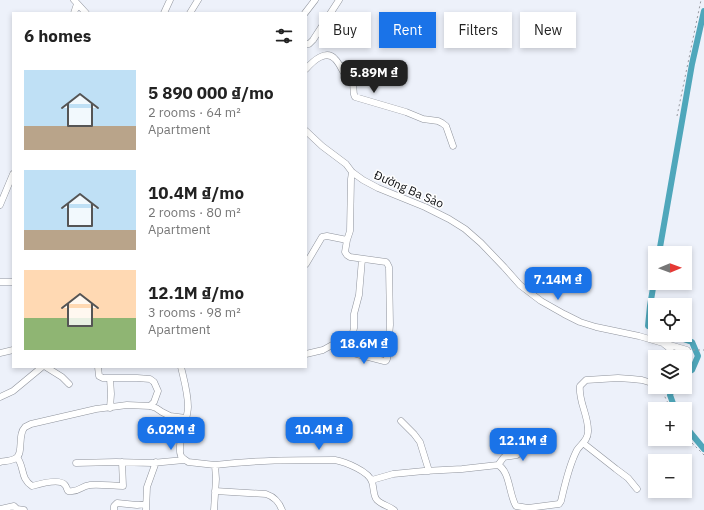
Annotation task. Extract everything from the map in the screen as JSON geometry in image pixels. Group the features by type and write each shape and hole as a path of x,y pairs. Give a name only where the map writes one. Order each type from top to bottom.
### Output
{"street":[{"path":"164,12 170,0"},
{"path":"191,12 198,0"},
{"path":"306,12 315,0"},
{"path":"307,44 313,40 339,0"},
{"path":"74,12 76,2"},
{"path":"76,2 85,12"},
{"path":"307,68 311,63 322,56 331,56 340,65 344,74 352,80 354,97 406,112 422,119 442,123 446,126 453,146"},
{"name":"Đường Ba Sào","path":"307,132 363,180 378,188 425,207 465,229 481,243 520,284 540,301 580,322 648,338"},
{"path":"349,343 352,345 353,353 386,361 390,325 389,267 386,262 350,257 345,252 350,231 352,172"},
{"path":"0,205 12,176"},
{"path":"307,262 318,246 322,236 347,240"},
{"path":"349,343 354,328 354,314 359,295 362,259"},
{"path":"0,282 12,282"},
{"path":"661,342 670,350"},
{"name":"Đường Ba Sào","path":"661,342 687,350"},
{"path":"307,354 323,350 332,345 349,343"},
{"path":"0,353 12,350"},
{"path":"0,397 13,391 41,368"},
{"path":"48,368 62,377 69,384"},
{"path":"98,368 99,376 103,378 150,379 154,382 158,391 154,402 150,406"},
{"path":"181,368 188,401 188,410 180,450 181,456 184,460"},
{"path":"110,378 110,408"},
{"path":"372,480 393,474 498,465 506,474 512,499 516,506 528,508 560,507 568,474 576,453 588,435 580,395 580,386 586,380 592,379 632,379 648,382"},
{"path":"0,462 13,460 17,457 19,454 21,435 24,428 31,424 96,409 127,405 150,406 170,416 186,418"},
{"path":"400,421 420,442 429,471"},
{"path":"498,465 504,457 519,453 522,445 526,443 538,443"},
{"path":"583,443 628,478 636,489"},
{"path":"17,457 20,461 27,483 32,486 60,482 65,484 68,490 73,492 90,485 123,486 122,462"},
{"path":"76,464 184,460 188,462 215,465 266,460 335,460 353,466 372,480 378,501 392,509"},
{"path":"114,510 114,506 117,503 146,507 147,487 156,462"},
{"path":"214,510 216,479 215,465"},
{"path":"215,491 266,494 277,501 282,510"},
{"path":"0,509 14,506 17,509 24,510"}],"path":[{"path":"677,116 701,0"},
{"path":"692,350 704,350"},
{"path":"692,443 704,456"}],"waterway":[{"path":"660,246 692,64 704,11"},
{"path":"651,298 653,290"},
{"path":"692,342 698,356 692,370"},
{"path":"670,394 672,402"},
{"path":"692,434 704,449"}]}
